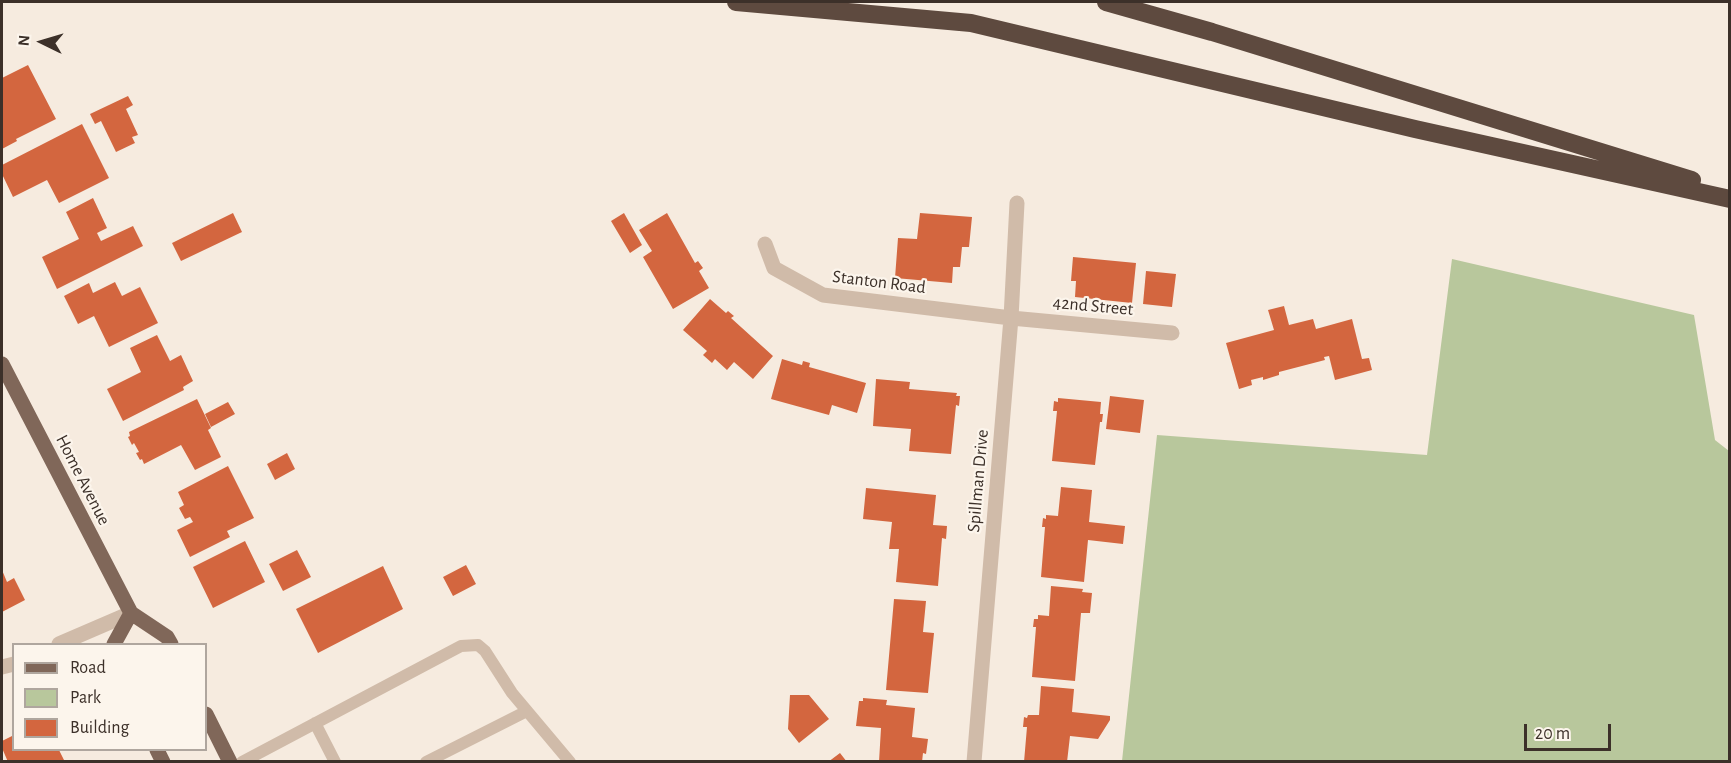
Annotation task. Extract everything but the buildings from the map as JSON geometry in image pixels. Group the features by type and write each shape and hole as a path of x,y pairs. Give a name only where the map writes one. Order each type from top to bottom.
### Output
{"highway":[{"path":"736,2 971,23 1415,129 1730,199"},
{"path":"1106,2 1233,38 1730,191"}],"main road":[{"name":"Home Avenue","path":"2,364 131,613 167,637 170,643"},
{"path":"115,643 131,613"},
{"path":"207,716 230,762"}],"street":[{"name":"Spillman Drive","path":"974,762 1011,318 1017,203"},
{"name":"Stanton Road","path":"765,244 774,268 824,295 1011,318"},
{"name":"42nd Street","path":"1011,318 1172,333"},
{"path":"63,643 131,613"}],"lane":[{"path":"242,762 461,646 478,645 485,651 512,693 570,762"},
{"path":"426,762 527,711"},
{"path":"315,723 335,762"}],"green space":[{"path":"1452,259 1694,315 1715,440 1729,451 1729,761 1122,761 1157,435 1427,455"}]}
